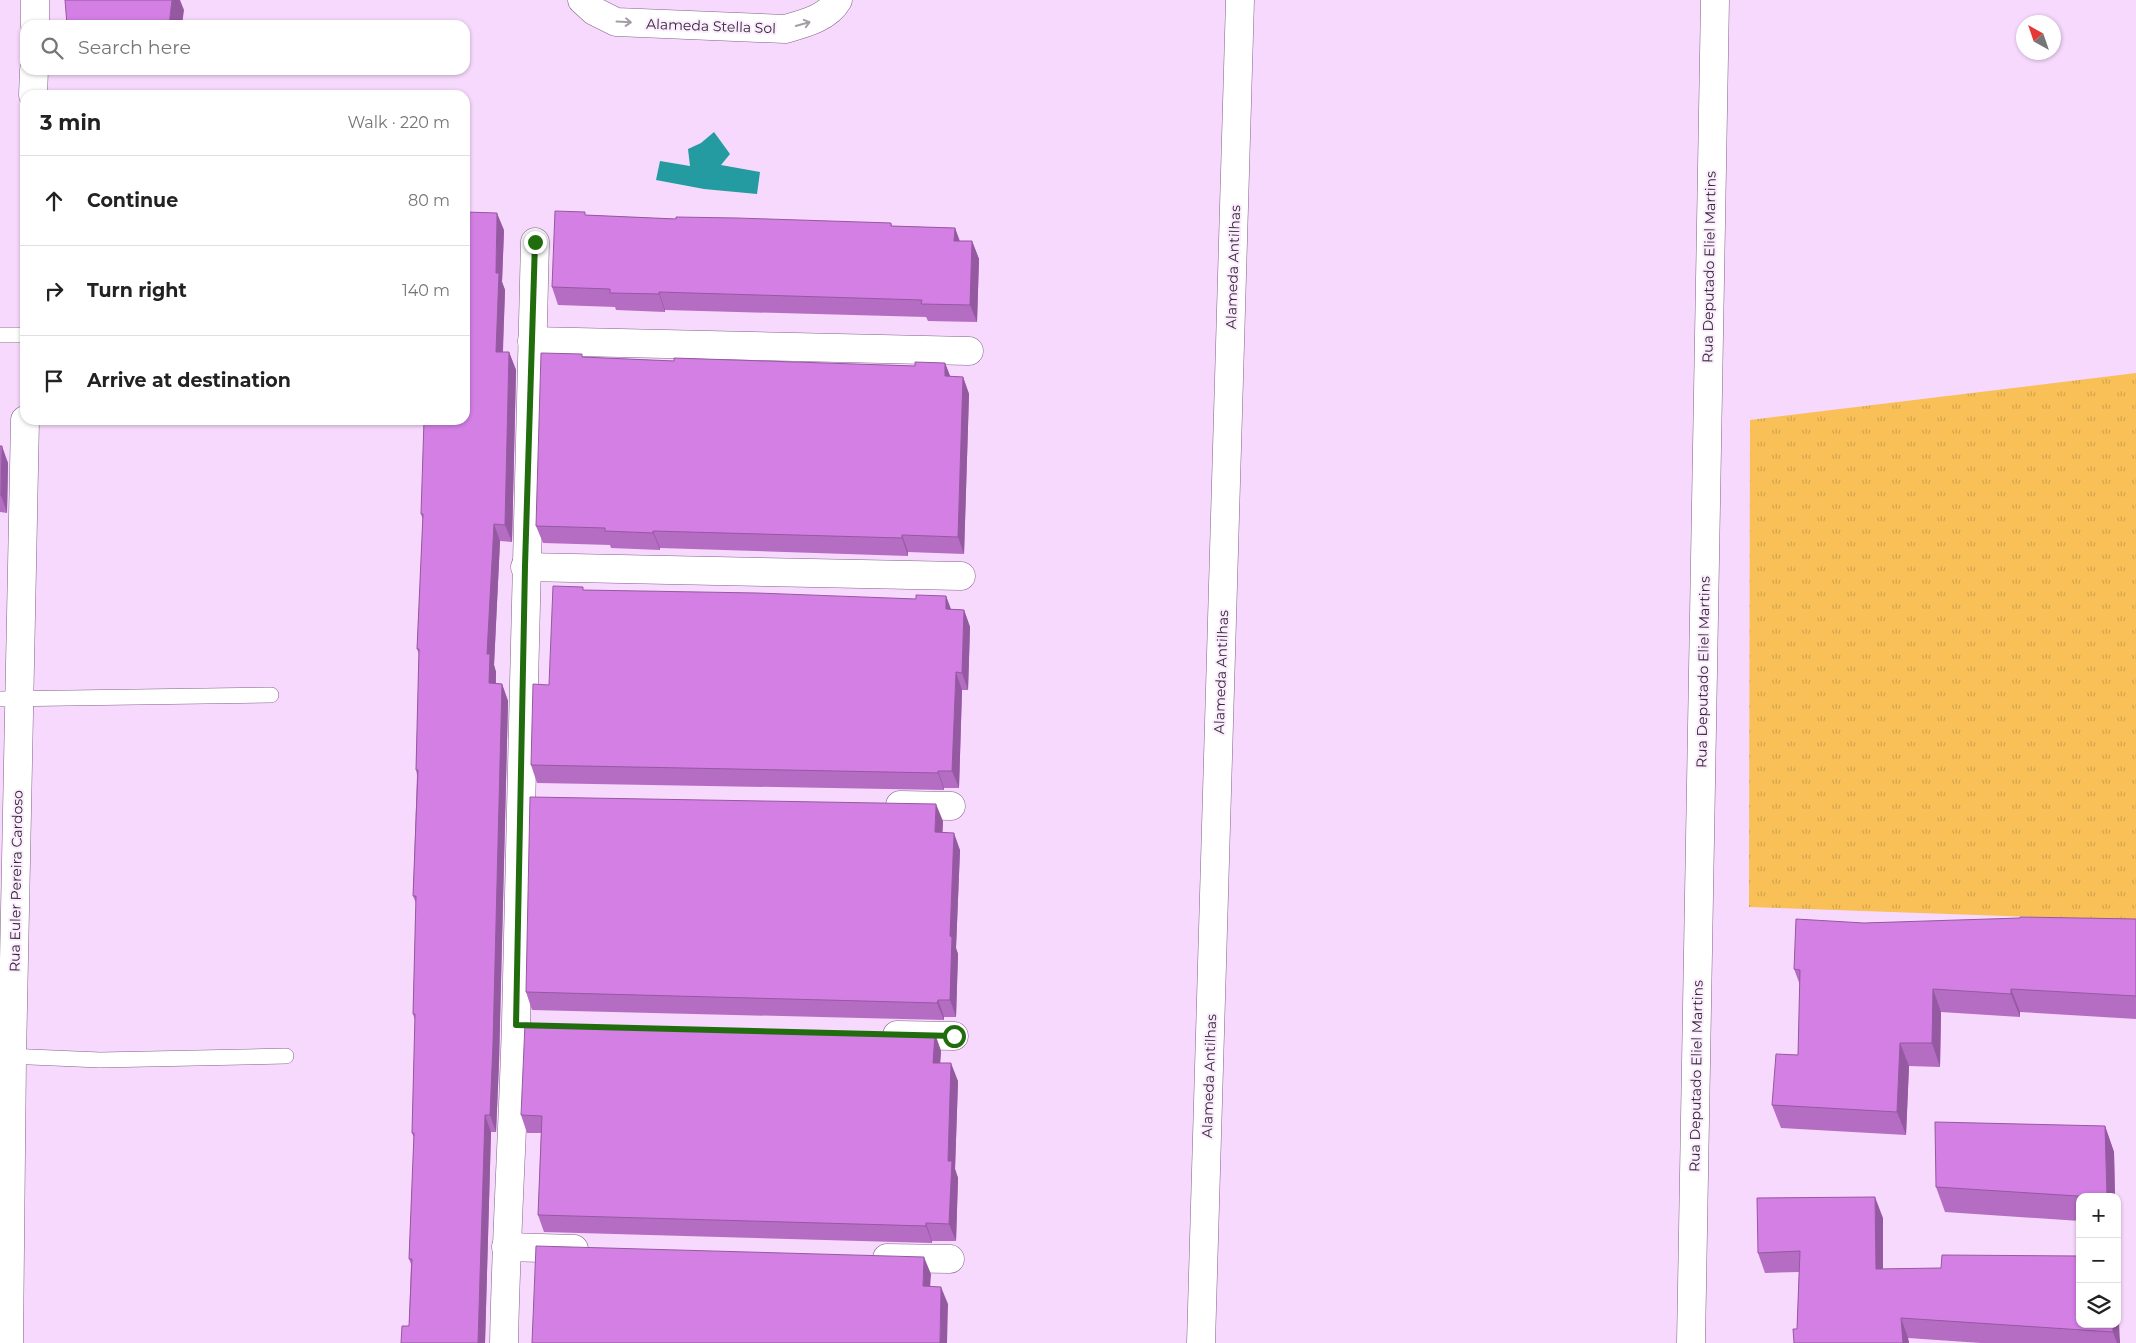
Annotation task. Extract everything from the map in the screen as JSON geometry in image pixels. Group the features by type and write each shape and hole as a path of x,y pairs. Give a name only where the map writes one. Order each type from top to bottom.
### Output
{"street":[{"path":"35,0 35,20"},
{"name":"Alameda Stella Sol","path":"582,0 594,11 616,22 785,29 812,22 836,4 838,0"},
{"name":"Alameda Antilhas","path":"1201,1343 1240,0"},
{"name":"Rua Deputado Eliel Martins","path":"1691,1343 1714,0"},
{"path":"33,90 34,75"},
{"path":"504,1343 506,1247 516,1025 525,566 535,242"},
{"path":"532,341 969,351"},
{"name":"Rua Euler Pereira Cardoso","path":"9,1343 6,1056 10,699 25,425"},
{"path":"525,566 961,576"},
{"path":"521,798 550,799"},
{"path":"873,804 952,806"},
{"path":"516,1025 546,1025"},
{"path":"874,1034 954,1036"},
{"path":"506,1247 595,1250"},
{"path":"861,1257 950,1259"}],"lane":[{"path":"0,335 20,335"},
{"path":"10,699 271,695"},
{"path":"6,1056 100,1060 286,1056"}],"green space":[{"path":"2136,373 2136,928 2089,919 1749,907 1750,420"}],"shaded area":[{"path":"714,132 730,154 721,165 760,172 757,194 704,189 656,180 660,161 690,166 688,149 701,143"}],"building":[{"path":"65,0 172,0 170,20 67,20"},
{"path":"555,211 585,212 585,215 676,219 676,217 737,218 891,223 891,226 955,228 954,241 972,241 970,305 921,304 922,300 659,292 659,294 610,293 610,289 552,287"},
{"path":"470,212 497,213 496,273 499,273 496,352 509,352 505,525 494,524 487,654 490,654 489,683 502,684 493,1044 490,1115 485,1115 478,1343 401,1343 402,1326 409,1326 412,1259 409,1259 414,1133 412,1133 415,1014 413,1014 416,896 413,896 418,770 416,770 419,649 417,649 423,514 421,514 424,425 470,425"},
{"path":"541,353 582,354 582,357 674,361 674,358 915,366 915,362 945,363 945,376 963,377 958,537 902,535 902,538 653,531 653,533 605,531 605,528 536,526"},
{"path":"0,446 2,446 1,495 0,495"},
{"path":"553,586 583,587 583,590 757,593 916,599 916,595 946,596 946,609 964,610 962,673 956,672 952,771 938,771 938,773 531,765 533,684 549,685"},
{"path":"530,797 936,804 935,832 954,833 950,936 952,937 950,1000 938,1000 937,1003 526,992"},
{"path":"2020,917 2136,919 2136,996 2011,989 2011,994 1933,989 1932,1043 1900,1043 1897,1112 1772,1105 1776,1054 1798,1055 1800,970 1794,969 1796,919 1864,923"},
{"path":"525,1024 935,1034 933,1063 951,1063 948,1161 952,1161 949,1224 926,1223 926,1226 538,1215 542,1116 521,1115"},
{"path":"1935,1122 2105,1126 2107,1193 2076,1193 2076,1196 1936,1187"},
{"path":"1875,1197 1876,1269 1941,1268 1942,1255 2076,1256 2076,1328 2113,1328 2113,1332 1901,1318 1903,1343 1794,1343 1793,1329 1797,1329 1800,1251 1758,1253 1757,1198"},
{"path":"536,1246 924,1257 923,1286 941,1287 940,1343 532,1343"}],"route":[{"path":"535,242 525,566 516,1025 954,1036"}]}
